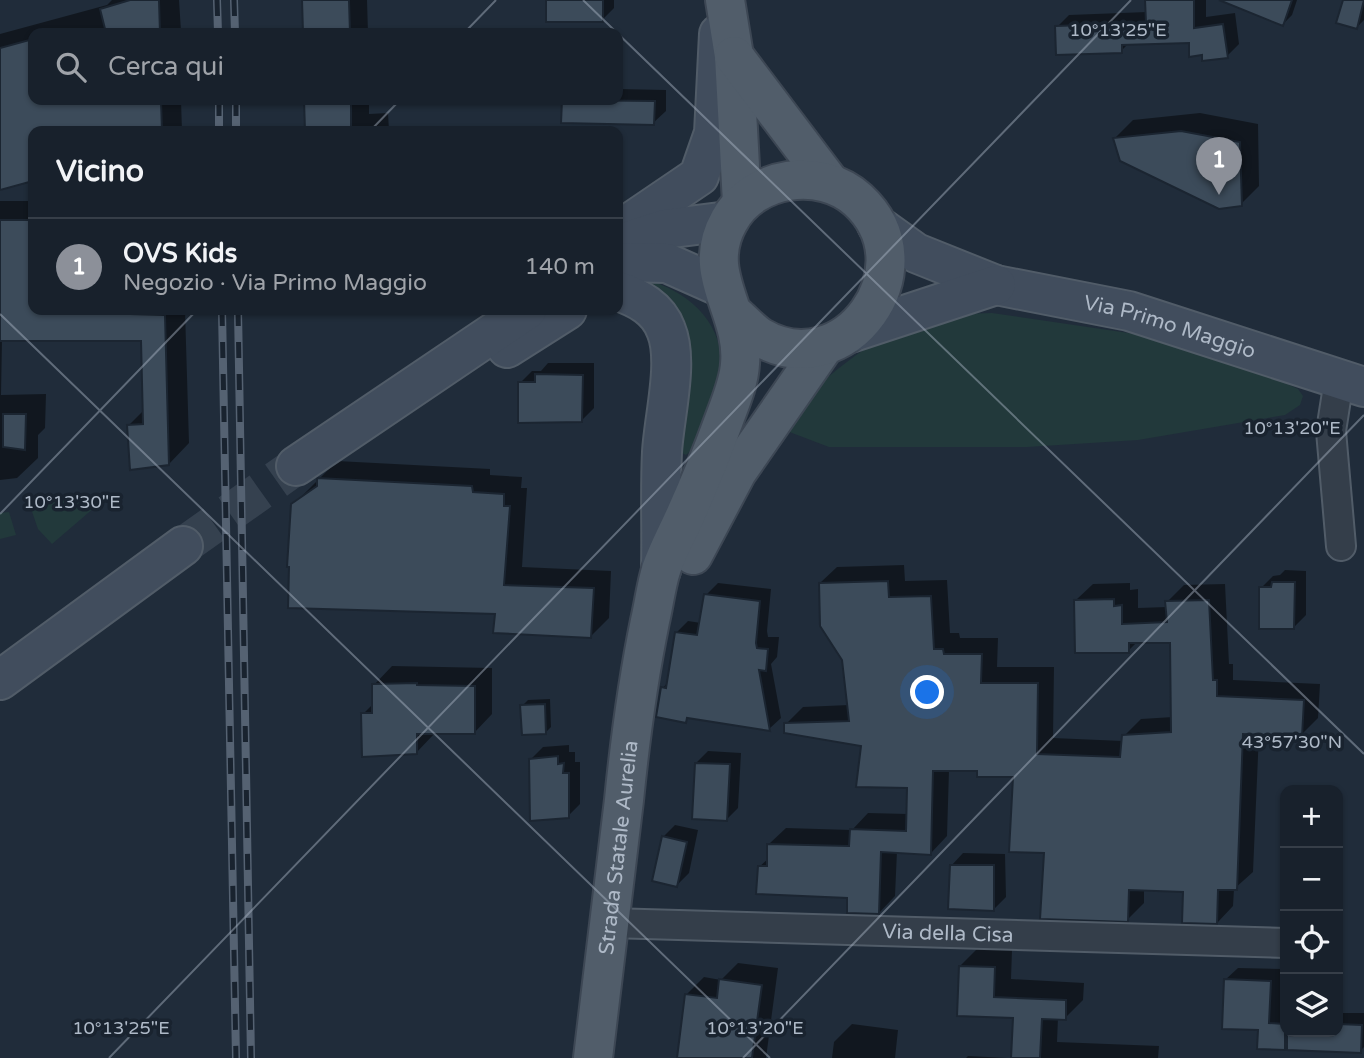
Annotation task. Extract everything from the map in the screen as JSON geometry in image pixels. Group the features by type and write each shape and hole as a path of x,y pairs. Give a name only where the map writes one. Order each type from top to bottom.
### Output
{"main road":[{"path":"723,0 734,56 735,212 718,254 728,301 760,337 792,347 838,339 877,303 887,264 877,225 858,200 830,183 734,56"},
{"path":"735,212 768,186 799,179 830,183"},
{"name":"Strada Statale Aurelia","path":"593,1058 633,715 647,636 661,570 706,469 740,364 728,301"},
{"name":"Strada Statale Aurelia","path":"647,636 737,472 838,339"}],"street":[{"path":"623,228 686,187 699,176 708,156 714,133 723,0"},
{"path":"623,242 735,212"},
{"name":"Via Primo Maggio","path":"877,225 916,253 996,285 1129,311 1352,383 1331,431 1341,546"},
{"path":"623,262 667,263 728,301"},
{"name":"Via Primo Maggio","path":"838,339 996,285"},
{"path":"623,293 637,298 653,310 665,327 671,346 662,453 661,570"},
{"path":"435,370 491,315"},
{"path":"296,466 519,315"},
{"path":"330,444 434,394 559,315"},
{"path":"0,680 183,546"},
{"name":"Via della Cisa","path":"610,923 1280,943"}],"green space":[{"path":"646,280 675,291 699,310 716,335 720,350 720,375 709,417 700,438 686,455 676,450"},
{"path":"992,313 1149,336 1277,379 1298,389 1303,396 1300,405 1285,415 1138,440 1027,447 829,447 779,428 829,377 848,361 888,336 939,316"},
{"path":"109,495 52,544 38,529 29,503"},
{"path":"9,512 16,535 0,539 0,513"}],"building":[{"path":"130,0 159,0 160,28 105,28 100,9"},
{"path":"302,0 349,0 350,28 303,28"},
{"path":"546,0 603,0 603,22 546,22"},
{"path":"1145,0 1194,0 1194,28 1223,24 1228,58 1202,61 1202,55 1189,57 1189,43 1122,45 1122,53 1056,55 1055,26 1146,23"},
{"path":"1219,0 1292,0 1283,26"},
{"path":"1343,0 1364,0 1357,29 1336,23"},
{"path":"28,40 28,105 161,105 162,126 28,126 28,182 0,190 0,48"},
{"path":"623,101 655,101 654,125 561,123 562,105 623,105"},
{"path":"304,105 351,105 351,126 305,126"},
{"path":"1181,131 1240,142 1242,206 1219,209 1120,161 1113,138"},
{"path":"0,220 28,220 28,315 165,315 169,465 130,470 127,425 143,424 141,341 0,341"},
{"path":"535,374 583,375 582,422 518,423 518,382 535,382"},
{"path":"3,414 26,414 25,450 3,447"},
{"path":"317,478 472,486 473,492 504,494 504,506 510,506 504,585 594,588 591,638 493,633 495,614 288,608 287,567 291,504 317,486"},
{"path":"888,581 889,597 931,596 934,649 943,649 944,654 982,654 981,683 1038,683 1037,754 1120,757 1122,735 1171,732 1170,643 1129,643 1129,653 1075,653 1074,600 1114,599 1114,606 1122,605 1122,624 1167,622 1165,601 1209,600 1213,680 1217,680 1217,696 1304,700 1302,737 1243,734 1237,890 1218,890 1217,924 1182,923 1183,892 1129,890 1128,922 1040,919 1044,853 1009,852 1013,777 977,777 977,771 933,771 931,855 881,852 879,914 847,913 847,898 756,894 758,866 767,866 767,844 849,846 850,829 906,831 907,788 856,787 861,746 784,733 784,723 849,721 842,660 820,626 819,583"},
{"path":"1272,582 1295,582 1294,629 1259,629 1259,587 1271,587"},
{"path":"704,594 760,601 756,643 757,648 768,649 766,671 759,670 770,731 687,718 686,723 656,717 661,687 666,688 675,632 697,635"},
{"path":"372,684 475,686 475,734 417,734 417,754 362,757 361,713 372,713"},
{"path":"545,704 546,734 522,735 520,705"},
{"path":"558,756 558,764 564,763 563,773 569,773 569,818 530,821 529,759"},
{"path":"695,763 730,764 727,821 692,819"},
{"path":"662,836 687,842 677,887 652,881"},
{"path":"950,865 994,865 994,911 948,909"},
{"path":"959,966 995,967 994,997 1066,1000 1066,1020 1042,1019 1040,1058 1011,1058 1013,1018 957,1016"},
{"path":"719,979 762,985 752,1058 677,1058 685,994 717,998"},
{"path":"1224,979 1271,981 1269,1023 1280,1024 1280,1037 1285,1037 1285,1050 1257,1049 1258,1030 1222,1029"},
{"path":"1343,1024 1362,1025 1361,1053 1287,1050 1287,1037 1343,1037"}],"tunnel":[{"path":"183,546 296,466"}],"railway":[{"path":"217,0 218,28"},
{"path":"234,0 235,28"},
{"path":"219,105 219,126"},
{"path":"236,105 236,126"},
{"path":"222,315 236,1058"},
{"path":"238,315 251,1058"}],"place":[{"name":"OVS Kids","path":"1219,195"}]}
